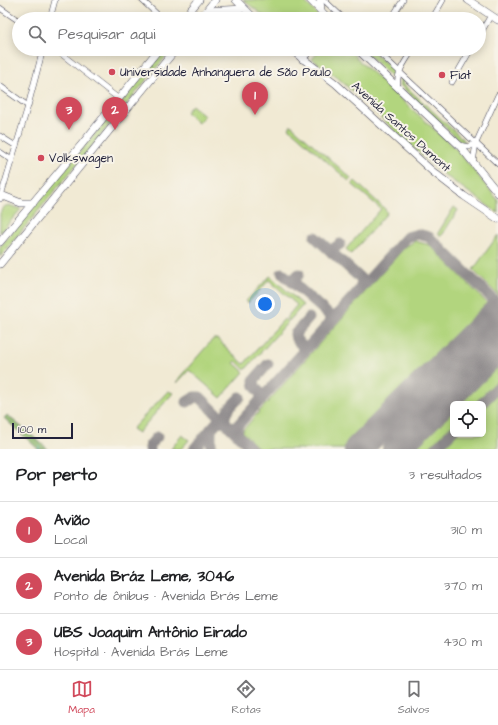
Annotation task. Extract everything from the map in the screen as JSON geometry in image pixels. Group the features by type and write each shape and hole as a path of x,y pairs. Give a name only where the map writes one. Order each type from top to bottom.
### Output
{"main road":[{"path":"189,12 198,0"},
{"path":"207,11 215,0"},
{"path":"236,0 248,12"},
{"path":"310,0 321,11"},
{"path":"320,0 321,11"},
{"path":"468,0 498,20"},
{"path":"207,11 244,9"},
{"path":"0,242 153,56"},
{"path":"0,264 170,56"},
{"name":"Avenida Santos Dumont","path":"299,56 339,87 432,171 464,196 497,218"},
{"name":"Avenida Santos Dumont","path":"364,56 459,145 494,186 498,193"},
{"path":"132,82 129,93 132,96 137,96"},
{"path":"118,120 117,116 124,107 123,103 119,99"},
{"path":"1,197 21,203 33,203"}],"street":[{"path":"52,12 55,0"},
{"path":"142,0 155,12"},
{"path":"324,0 337,12"},
{"path":"395,12 403,0"},
{"path":"436,12 444,0"},
{"path":"0,8 12,16"},
{"path":"486,24 491,15"},
{"path":"1,197 2,183 12,160 28,106 40,56"},
{"path":"64,56 119,99"},
{"path":"382,56 498,164"},
{"path":"399,90 397,83 399,72 409,56"},
{"path":"452,82 467,56"},
{"path":"0,86 28,106"},
{"path":"473,162 476,143 498,95"},
{"path":"0,136 16,146"},
{"path":"459,145 469,147 476,143"},
{"path":"0,152 12,160"}],"green space":[{"path":"243,0 303,0 315,12 259,12"},
{"path":"160,56 166,56 0,257 0,247"},
{"path":"315,56 355,56 456,149 498,200 498,213 439,171 338,78 312,59"},
{"path":"369,56 378,56 396,72 395,80"},
{"path":"400,77 404,80 402,83 465,141 461,142 400,85"},
{"path":"192,105 204,116 198,123 186,112"},
{"path":"291,125 351,178 349,181 289,128"},
{"path":"355,181 385,209 387,213 351,254 346,249 381,209 352,184"},
{"path":"9,205 21,209 0,233 0,214 3,207"},
{"path":"454,207 458,210 441,237 438,233"},
{"path":"498,235 498,295 473,270"},
{"path":"415,241 430,245 493,309 493,316 358,449 259,449 243,433 243,430 405,247"},
{"path":"270,276 303,305 289,321 286,318 297,305 269,280 248,303 246,301"},
{"path":"284,319 288,322 245,370 236,361 234,363 244,372 221,398 189,370 177,383 179,378 213,339 217,339 244,364"},
{"path":"498,349 498,384 481,401 450,401 450,432 432,449 397,449"},
{"path":"498,390 498,449 438,449 450,437 486,437 486,402"},
{"path":"168,391 173,393 138,433 132,429"},
{"path":"7,415 48,449 38,449 4,418"},
{"path":"182,435 189,440 181,449 171,449"}],"taxiway":[{"path":"238,435 238,425 407,237 418,234 429,237 498,304"},
{"path":"315,237 360,278 362,283 360,288"},
{"path":"332,253 333,249 340,244"},
{"path":"282,273 328,314 330,318 329,324"},
{"path":"297,286 294,279 299,274"},
{"path":"302,353 303,347 296,339 295,334 309,318"},
{"path":"464,364 498,329"},
{"path":"260,401 261,395 255,386 254,380 268,364"},
{"path":"484,401 498,387"},
{"path":"187,402 195,397 200,397 252,449"},
{"path":"194,449 217,422 222,421 226,423 225,416 227,412 240,397"},
{"path":"211,429 211,449"},
{"path":"435,449 450,434"},
{"path":"150,449 150,445 157,437"}],"runway":[{"path":"358,449 498,311"},
{"path":"396,449 498,348"}],"place":[{"name":"Universidade Anhanguera de São Paulo","path":"112,72"},
{"name":"Fiat","path":"442,75"},
{"name":"Avião","path":"255,115"},
{"name":"UBS Joaquim Antônio Eirado","path":"69,130"},
{"name":"Avenida Bráz Leme, 3046","path":"115,130"},
{"name":"Volkswagen","path":"41,158"}]}
